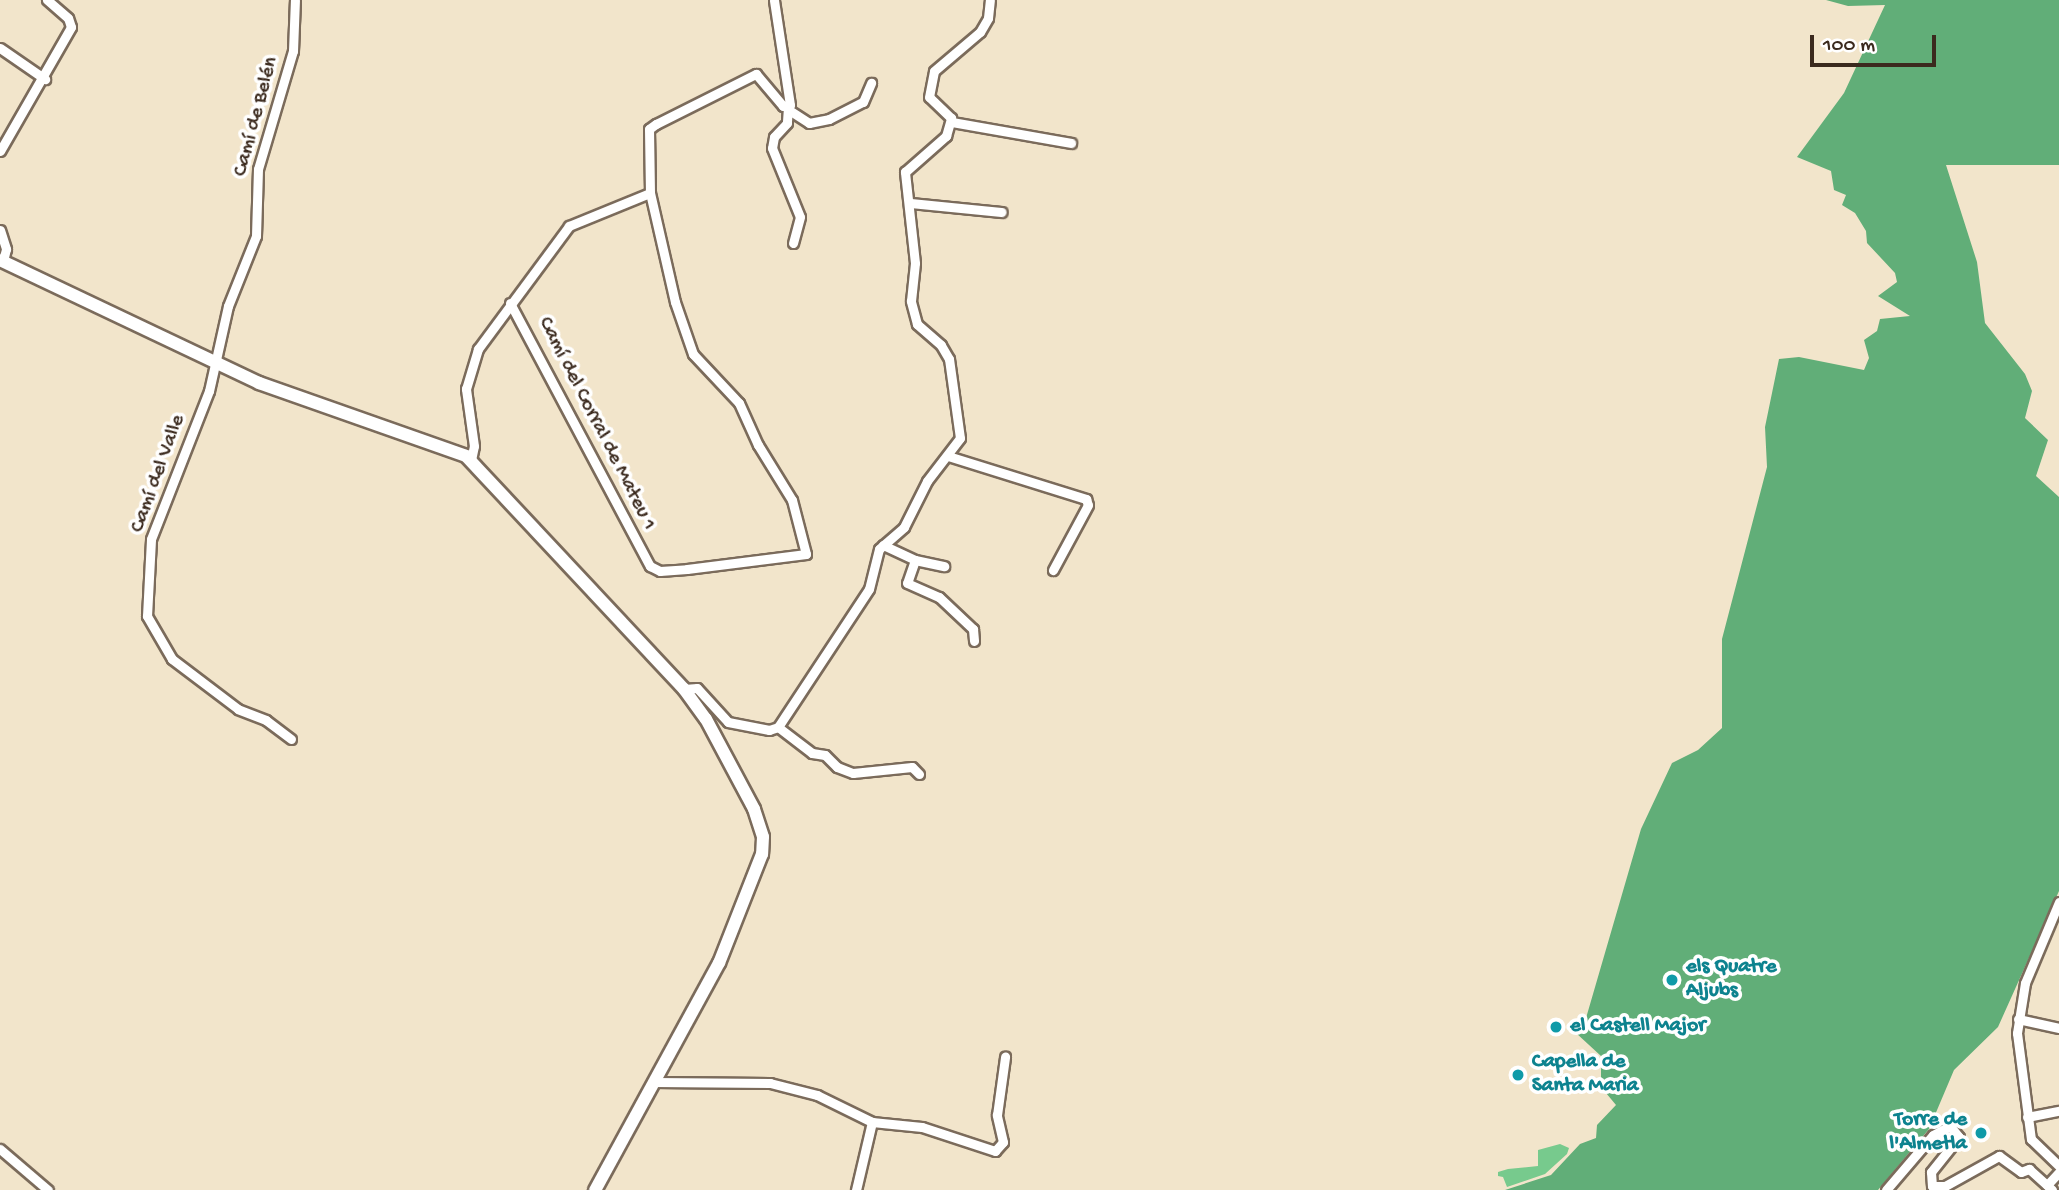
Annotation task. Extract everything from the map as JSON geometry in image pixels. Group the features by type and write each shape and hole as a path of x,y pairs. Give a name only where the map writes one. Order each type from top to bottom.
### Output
{"main road":[{"path":"1,260 216,363 303,399 454,449 471,460 684,689 719,741 754,809 763,837 741,916 595,1190"}],"street":[{"path":"0,151 45,79 71,27 68,18 47,0"},
{"name":"Camí de Belén","path":"216,363 234,288 256,236 258,169 293,51 295,0"},
{"path":"774,0 782,65 791,96 788,123 774,136 772,148 800,217 793,243"},
{"path":"990,0 980,32 933,71 929,97 952,122 1071,143"},
{"path":"0,48 45,79"},
{"path":"471,460 474,446 466,379 478,349 569,226 650,193 649,129 756,74 789,108 809,123 829,119 863,103 871,83"},
{"path":"684,689 697,688 728,722 769,730 778,727 869,589 873,564 883,545 904,527 927,481 960,438 960,424 948,359 941,345 917,324 911,301 915,263 905,172 938,147 952,122"},
{"name":"Camí del Corral de Mateu 1","path":"510,303 648,564 660,571 797,558 808,549 792,500 758,445 739,403 693,354 675,302 650,193"},
{"path":"910,203 1002,212"},
{"path":"0,230 6,249 1,260"},
{"name":"Camí del Valle","path":"216,363 151,539 147,616 172,659 238,709 266,720 291,739"},
{"path":"948,456 1086,499 1088,505 1053,570"},
{"path":"883,545 915,560 944,566"},
{"path":"915,560 907,583 939,597 973,629 974,641"},
{"path":"778,727 812,753 825,755 837,767 853,774 912,767 919,774"},
{"path":"1886,1190 1943,1127 1954,1128 1959,1137 1929,1176 1935,1188 1996,1157 2004,1157 2019,1171 2029,1169 2050,1188 2059,1169 2031,1141 2018,1019 2029,971 2059,902"},
{"path":"2018,1019 2059,1028"},
{"path":"654,1082 770,1083 817,1095 872,1122 922,1127 995,1151 1003,1142 997,1115 1005,1057"},
{"path":"2027,1116 2059,1111"},
{"path":"856,1190 872,1122"},
{"path":"0,1149 48,1190"}],"green space":[{"path":"1826,0 2059,0 2059,165 1946,165 1977,262 1985,323 2025,374 2032,391 2025,418 2048,440 2036,476 2059,497 2059,891 1998,1027 1954,1070 1929,1129 1878,1190 1505,1190 1551,1175 1580,1144 1596,1138 1597,1125 1616,1105 1601,1087 1601,1056 1576,1033 1584,1025 1641,829 1672,763 1698,750 1722,728 1722,639 1767,467 1765,427 1779,359 1799,357 1864,370 1869,358 1864,340 1877,331 1880,319 1910,316 1878,296 1897,282 1895,273 1867,243 1866,231 1855,213 1842,205 1846,195 1834,190 1831,171 1797,157 1844,93 1885,5 1848,6"},
{"path":"1560,1144 1569,1148 1567,1154 1545,1174 1507,1187 1503,1177 1498,1176 1498,1172 1508,1169 1538,1166 1538,1150"}],"place":[{"name":"els Quatre Aljubs","path":"1672,980"},
{"name":"el Castell Major","path":"1556,1027"},
{"name":"Capella de Santa Maria","path":"1518,1075"},
{"name":"Torre de l'Almetla","path":"1981,1133"}]}
